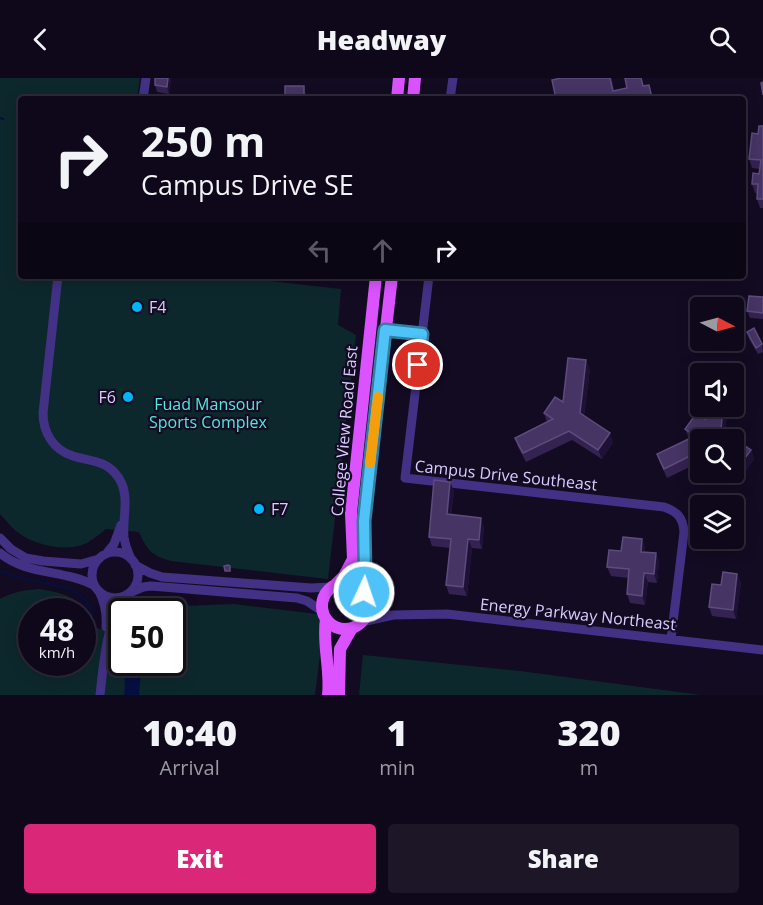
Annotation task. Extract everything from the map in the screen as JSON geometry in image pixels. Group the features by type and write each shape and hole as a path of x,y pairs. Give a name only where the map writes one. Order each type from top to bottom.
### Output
{"main road":[{"path":"397,96 399,78"},
{"path":"412,96 415,78"},
{"name":"College View Road East","path":"334,586 344,576 353,559 351,513 376,279"},
{"name":"College View Road East","path":"365,595 364,521 392,279"},
{"path":"328,695 323,598 334,586 351,583 360,588 368,606 366,615 340,649 339,695"},
{"path":"325,615 331,624 338,627 345,629 357,625"}],"street":[{"path":"143,96 146,78"},
{"path":"450,96 453,78"},
{"path":"58,279 43,413 44,429 54,444 63,452 97,461 115,472 125,492 124,535 138,572 134,587 126,595 112,618 106,643"},
{"name":"Campus Drive Southeast","path":"429,279 405,478 664,507 676,512 680,517 684,532 671,639"},
{"path":"385,330 422,334"},
{"path":"100,695 106,643 106,613 92,574 94,566 114,544 126,505"},
{"path":"0,538 10,549 26,558 43,561 81,564 120,553 150,573 162,577 311,588 334,586"},
{"path":"0,553 22,567 78,578 109,597 126,595 143,587 162,586 297,598 307,601 325,615"},
{"path":"365,595 388,616"},
{"name":"Energy Parkway Northeast","path":"357,625 388,616 447,614 763,650"}],"green space":[{"name":"Fuad Mansour Sports Complex","path":"0,78 140,78 137,96 18,96 18,279 252,279 341,289 338,325 356,335 328,579 171,561 151,551 139,532 106,529 79,546 50,546 23,536 0,514"},
{"path":"40,589 71,598 18,598 18,676 96,676 96,628 108,630 108,676 186,676 186,606 234,604 325,615 315,695 0,695 0,599 24,591"},
{"path":"363,655 520,671 701,695 359,695"}],"shaded area":[{"path":"125,676 141,676 139,695 124,695"}],"building":[{"path":"155,78 168,78 167,87 155,85"},
{"path":"610,78 613,91 627,88 625,78 641,78 643,86 649,85 652,96 555,96 552,80"},
{"path":"285,86 304,86 304,96 285,96"},
{"path":"759,126 763,126 763,199 757,199 758,184 752,184 753,173 759,174 761,160 749,159 752,133 758,134"},
{"path":"749,296 763,297 763,313 747,311"},
{"path":"754,328 762,344 756,348 747,332"},
{"path":"568,358 586,360 580,413 610,433 598,450 569,431 523,453 515,438 553,419 544,413 555,397 563,402"},
{"path":"694,417 705,419 705,417 722,417 721,429 690,429 690,432 685,429"},
{"path":"690,438 690,456 664,469 657,454"},
{"path":"744,445 751,450 744,459"},
{"path":"434,480 450,482 447,514 481,518 479,540 468,539 463,587 446,585 451,539 429,537"},
{"path":"623,537 642,539 641,552 656,553 654,574 644,573 642,596 627,594 629,569 607,567 609,550 621,551"},
{"path":"228,565 230,571 225,571 224,566"},
{"path":"723,572 737,574 733,610 709,607 712,584 721,585"}],"waterway":[{"path":"0,571 12,576 69,589 83,598"}],"slow traffic":[{"path":"370,463 378,397"}],"place":[{"name":"F4","path":"137,307"},
{"name":"F6","path":"128,397"},
{"name":"F7","path":"259,509"}],"route":[{"path":"364,592 364,521 385,330 422,334 418,365"}]}
